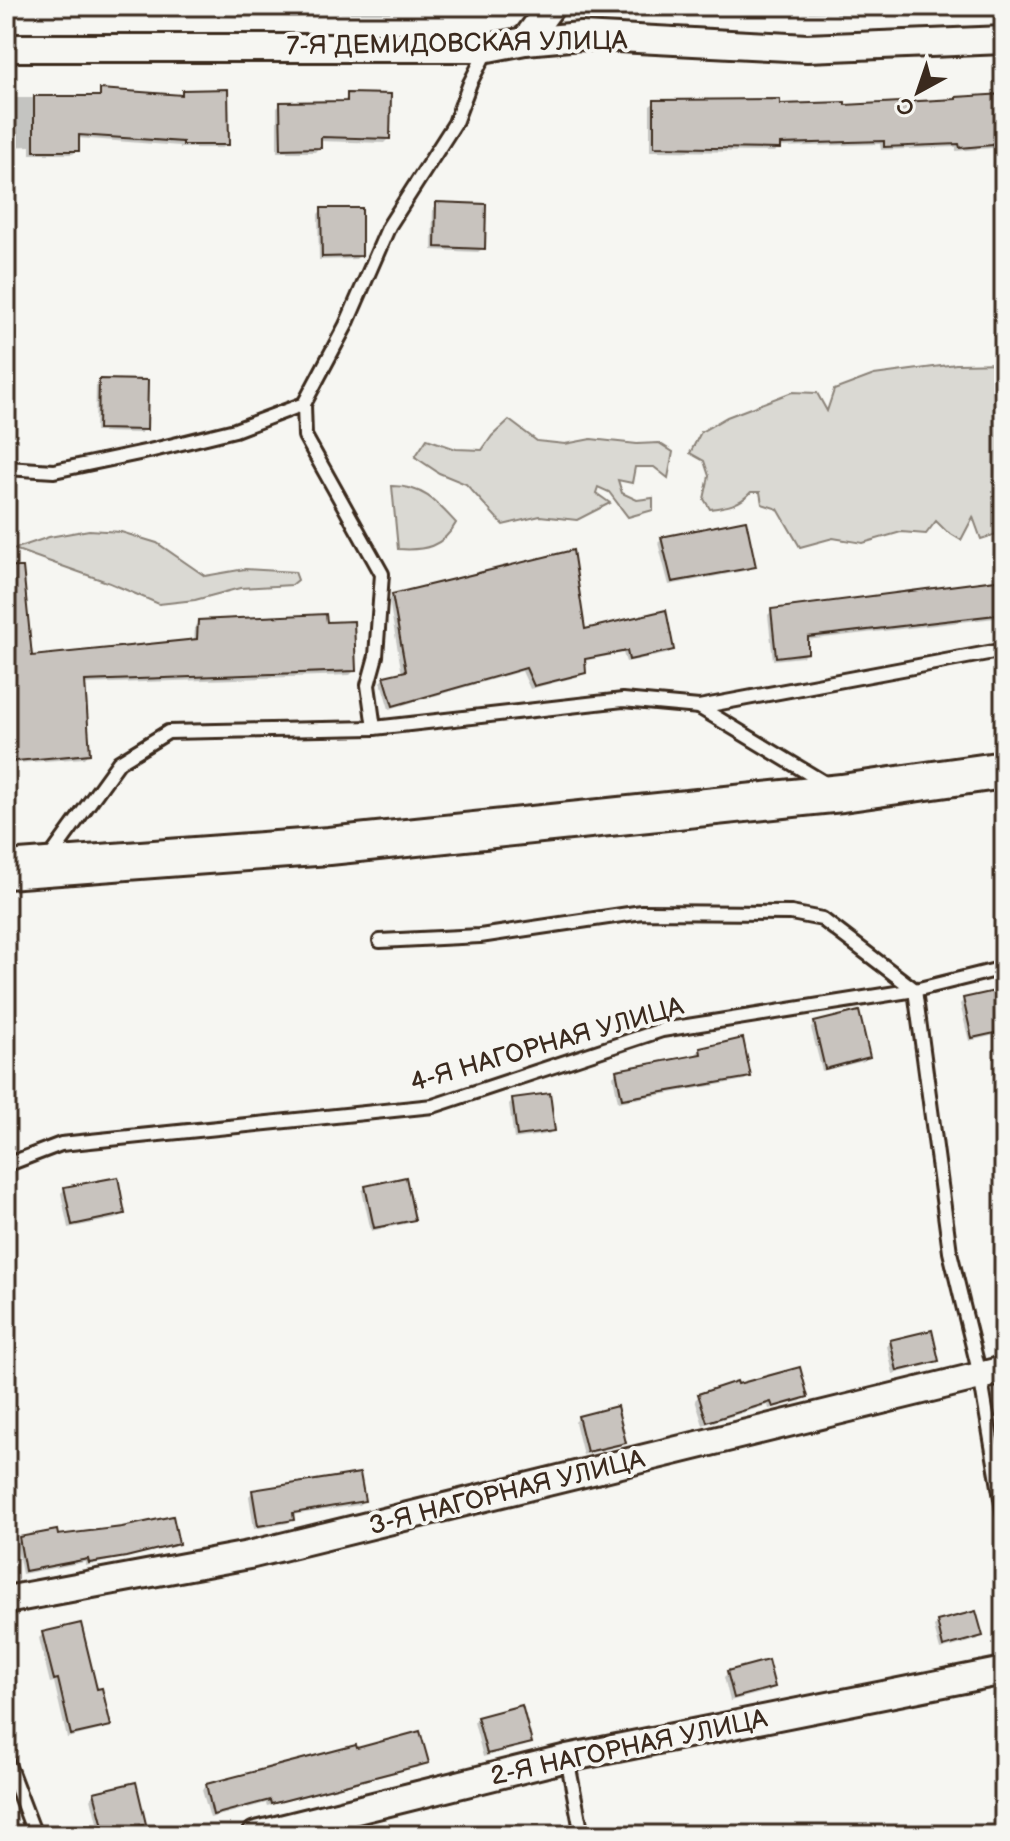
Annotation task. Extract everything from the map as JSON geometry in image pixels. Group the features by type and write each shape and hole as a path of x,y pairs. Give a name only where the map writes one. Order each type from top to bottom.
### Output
{"main road":[{"path":"6,870 329,846 842,793 1004,770"}],"street":[{"path":"525,41 551,6"},
{"name":"7-Я ДЕМИДОВСКАЯ УЛИЦА","path":"6,48 488,48 581,36 807,48 1004,40"},
{"name":"3-Я НАГОРНАЯ УЛИЦА","path":"6,1600 249,1555 992,1373"},
{"name":"2-Я НАГОРНАЯ УЛИЦА","path":"256,1835 567,1758 1004,1671"}],"lane":[{"path":"374,728 368,685 376,656 382,574 305,436 304,404 346,325 389,226 455,123 488,48"},
{"path":"6,468 54,471 136,454 235,430 304,404"},
{"path":"43,867 119,762 168,732 374,728 623,700 699,707 1004,650"},
{"path":"699,707 842,793"},
{"path":"380,941 480,936 642,912 791,913 822,919 915,990 950,1252 992,1373 1004,1516"},
{"name":"4-Я НАГОРНАЯ УЛИЦА","path":"6,1165 61,1144 433,1106 662,1030 915,990 1004,968"},
{"path":"567,1758 582,1835"},
{"path":"6,1759 35,1835"}],"shaded area":[{"path":"1004,363 1004,516 997,534 981,539 973,517 961,540 936,521 926,534 901,532 863,543 833,538 800,547 778,509 762,504 760,492 751,492 732,505 710,509 704,499 709,476 704,461 690,453 701,432 727,417 792,392 817,393 827,411 834,390 874,375 956,364"},
{"path":"509,420 537,441 565,444 591,439 659,443 673,452 668,478 654,467 635,467 632,483 618,480 622,493 637,500 653,498 653,510 628,517 609,492 598,487 596,493 610,503 577,520 540,516 503,525 466,484 439,473 415,457 427,439 456,449 482,450"},
{"path":"392,486 412,489 428,496 456,523 451,531 432,546 398,549"},
{"path":"89,530 121,532 157,543 205,576 245,569 295,572 298,580 292,585 240,588 195,600 159,604 14,549 49,537"}],"building":[{"path":"100,89 182,95 182,90 228,89 229,145 183,145 183,142 79,135 79,151 34,151 34,96 100,96"},
{"path":"347,93 391,94 390,139 321,137 321,148 281,149 280,102 347,101"},
{"path":"1004,94 1004,144 960,148 959,144 884,147 884,141 780,144 780,149 654,147 654,100 780,99 780,104 845,102 845,105"},
{"path":"436,202 486,204 485,249 435,247"},
{"path":"321,208 362,208 362,256 322,257"},
{"path":"99,379 148,380 147,430 98,429"},
{"path":"746,520 756,567 672,582 661,537"},
{"path":"573,550 585,629 666,610 674,650 629,660 627,651 585,659 586,673 534,686 526,668 393,706 384,676 406,671 392,594"},
{"path":"6,567 23,567 32,656 197,639 198,620 326,614 327,622 354,621 356,671 85,681 90,754 6,762"},
{"path":"1004,579 1004,614 808,637 808,653 776,657 771,609"},
{"path":"1004,989 1004,1031 972,1038 963,998"},
{"path":"859,1011 870,1057 825,1069 814,1022"},
{"path":"743,1038 751,1077 622,1099 616,1070 701,1054 700,1048"},
{"path":"550,1093 555,1131 517,1136 512,1098"},
{"path":"118,1177 125,1214 72,1225 64,1187"},
{"path":"406,1177 415,1220 374,1228 365,1186"},
{"path":"932,1330 939,1361 897,1371 890,1340"},
{"path":"800,1367 808,1397 773,1407 771,1402 707,1422 698,1394 737,1381 738,1384"},
{"path":"617,1406 626,1443 587,1452 578,1416"},
{"path":"360,1473 365,1501 293,1513 294,1520 258,1526 252,1490"},
{"path":"173,1516 179,1544 126,1557 89,1563 88,1559 25,1571 19,1537 57,1530 58,1535 122,1527"},
{"path":"976,1611 983,1636 943,1647 937,1621"},
{"path":"81,1623 97,1689 102,1688 111,1726 71,1735 58,1679 54,1680 42,1632"},
{"path":"768,1660 775,1687 734,1698 727,1671"},
{"path":"522,1705 532,1743 487,1754 477,1717"},
{"path":"420,1731 429,1763 271,1804 270,1800 213,1815 206,1784"},
{"path":"136,1782 146,1824 105,1834 94,1792"}]}
